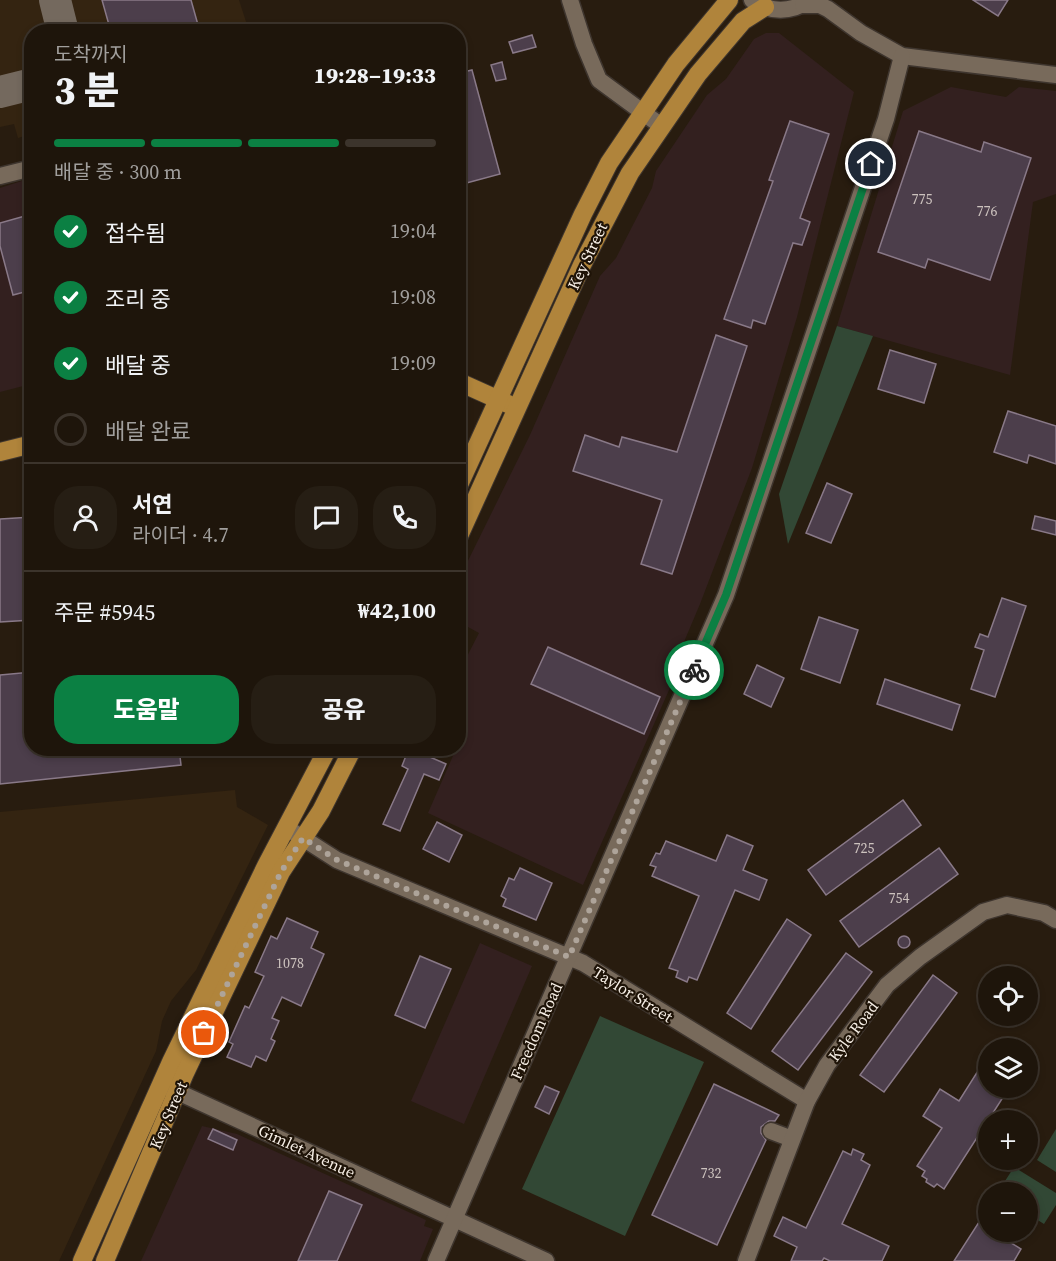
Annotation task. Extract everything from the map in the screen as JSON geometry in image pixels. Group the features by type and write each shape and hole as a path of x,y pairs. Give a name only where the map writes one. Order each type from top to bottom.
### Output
{"main road":[{"name":"Key Street","path":"466,469 583,214 609,163 641,113 729,0"},
{"name":"Key Street","path":"466,521 602,223 660,125 698,74 759,4"},
{"path":"466,385 518,408"},
{"path":"0,452 24,446"},
{"name":"Key Street","path":"81,1261 160,1084 324,756"},
{"name":"Key Street","path":"105,1261 177,1092 281,872 321,812 349,756"}],"street":[{"path":"570,0 584,44 599,80 660,125"},
{"path":"759,4 784,10 806,2 825,4 861,33 902,56 1056,75"},
{"name":"Freedom Road","path":"436,1261 726,595 886,119 902,56"},
{"path":"0,176 24,170"},
{"name":"Taylor Street","path":"287,828 337,860 583,963 807,1101"},
{"name":"Kyle Road","path":"746,1261 807,1101 827,1065 887,985 983,912 1006,905 1035,910 1056,920"},
{"name":"Gimlet Avenue","path":"160,1084 546,1261"},
{"path":"771,1131 792,1139"}],"shaded area":[{"path":"0,0 102,0 109,24 24,24 24,136 18,138 14,124 0,127"},
{"path":"191,0 239,0 247,24 198,24"},
{"path":"766,33 779,33 854,92 797,317 752,468 670,675 674,677 669,690 583,885 428,813 453,756 466,756 468,719 466,718 466,658 479,633 466,626 466,565 530,435 600,276 616,258 652,188 656,171 707,95 726,79 754,39"},
{"path":"951,87 1006,97 1019,87 1056,91 1056,194 1033,202 1010,375 837,326 903,111"},
{"path":"24,180 24,386 0,392 0,188"},
{"path":"235,790 237,807 268,825 196,970 171,1001 162,1021 156,1051 59,1261 0,1261 0,812"},
{"path":"480,943 532,966 464,1124 411,1101"},
{"path":"202,1126 237,1134 426,1220 424,1226 433,1229 420,1261 141,1261"}],"green space":[{"path":"837,326 873,336 788,544 779,494"},
{"path":"600,1016 704,1062 625,1236 522,1189"},
{"path":"1056,1129 1056,1172 1038,1161"},
{"path":"1012,1170 1019,1170 1056,1193 1056,1205 1044,1224 1038,1220 1038,1182 1004,1182"}],"building":[{"path":"102,0 191,0 198,24 109,24"},
{"path":"973,0 1008,0 998,16"},
{"path":"532,35 536,47 513,53 509,42"},
{"path":"502,62 506,79 496,81 491,65"},
{"path":"472,70 500,174 466,183 466,71"},
{"path":"790,121 829,134 800,218 810,222 802,245 793,243 765,324 753,320 751,328 724,319 773,181 769,180"},
{"path":"919,131 981,152 984,142 1031,158 990,280 928,259 925,268 878,252"},
{"path":"24,216 24,292 13,295 0,246 0,223"},
{"path":"716,335 747,346 672,574 641,564 662,500 573,471 585,435 619,447 622,437 677,452"},
{"path":"890,350 936,364 924,403 878,389"},
{"path":"1008,411 1056,426 1056,464 1029,455 1027,463 994,452"},
{"path":"827,483 852,494 831,543 806,533"},
{"path":"1035,516 1056,521 1056,535 1032,529"},
{"path":"24,518 24,620 0,622 0,519"},
{"path":"1002,598 1026,606 995,697 971,689 984,650 975,647 980,634 988,637"},
{"path":"819,617 858,630 840,683 801,669"},
{"path":"548,647 660,697 644,734 531,684"},
{"path":"757,665 784,678 771,707 744,694"},
{"path":"24,673 24,756 180,756 181,765 0,784 0,675"},
{"path":"885,679 960,705 952,730 877,704"},
{"path":"406,756 428,756 446,764 439,780 424,774 400,831 383,824 408,769 402,766"},
{"path":"903,800 921,825 826,895 808,870"},
{"path":"437,822 462,835 449,862 423,849"},
{"path":"727,835 753,846 743,870 767,880 759,900 735,890 697,980 689,977 687,982 676,977 678,971 669,968 699,896 652,876 656,867 650,865 656,853 660,854 666,841 716,861"},
{"path":"939,848 958,874 859,947 840,921"},
{"path":"520,868 552,883 536,920 503,906 506,899 501,896 509,878 514,880"},
{"path":"287,918 318,932 311,948 324,954 301,1006 282,997 272,1018 279,1021 271,1039 275,1041 266,1061 256,1056 251,1067 227,1057 233,1044 229,1042 245,1006 249,1008 264,976 255,972 271,936 277,939"},
{"path":"787,919 811,935 751,1029 727,1013"},
{"path":"906,936 910,942 906,948 902,948 898,940"},
{"path":"846,953 872,972 798,1070 772,1051"},
{"path":"420,956 451,969 425,1028 395,1015"},
{"path":"933,975 957,993 884,1092 860,1075"},
{"path":"978,1071 978,1098 1003,1098 995,1110 978,1110 978,1136 944,1189 937,1184 934,1187 922,1176 925,1171 917,1166 942,1128 923,1116 940,1089 959,1101"},
{"path":"714,1084 779,1115 775,1121 769,1121 761,1127 761,1133 766,1140 717,1245 652,1215"},
{"path":"545,1086 559,1092 549,1114 535,1107"},
{"path":"213,1129 237,1140 233,1150 208,1139"},
{"path":"853,1149 864,1154 861,1160 870,1165 842,1224 889,1246 882,1261 830,1261 824,1258 822,1261 791,1261 797,1247 774,1236 783,1217 806,1228 843,1151 851,1155"},
{"path":"329,1191 362,1205 337,1261 298,1261"},
{"path":"978,1224 978,1242 1009,1242 1021,1249 1014,1261 954,1261"}],"taxiway":[{"path":"55,0 61,24"},
{"path":"0,92 24,86"}],"way so far":[{"path":"204,1033 281,872 303,838 337,860 569,957 694,670"}],"route":[{"path":"694,670 726,595 871,164"}]}
